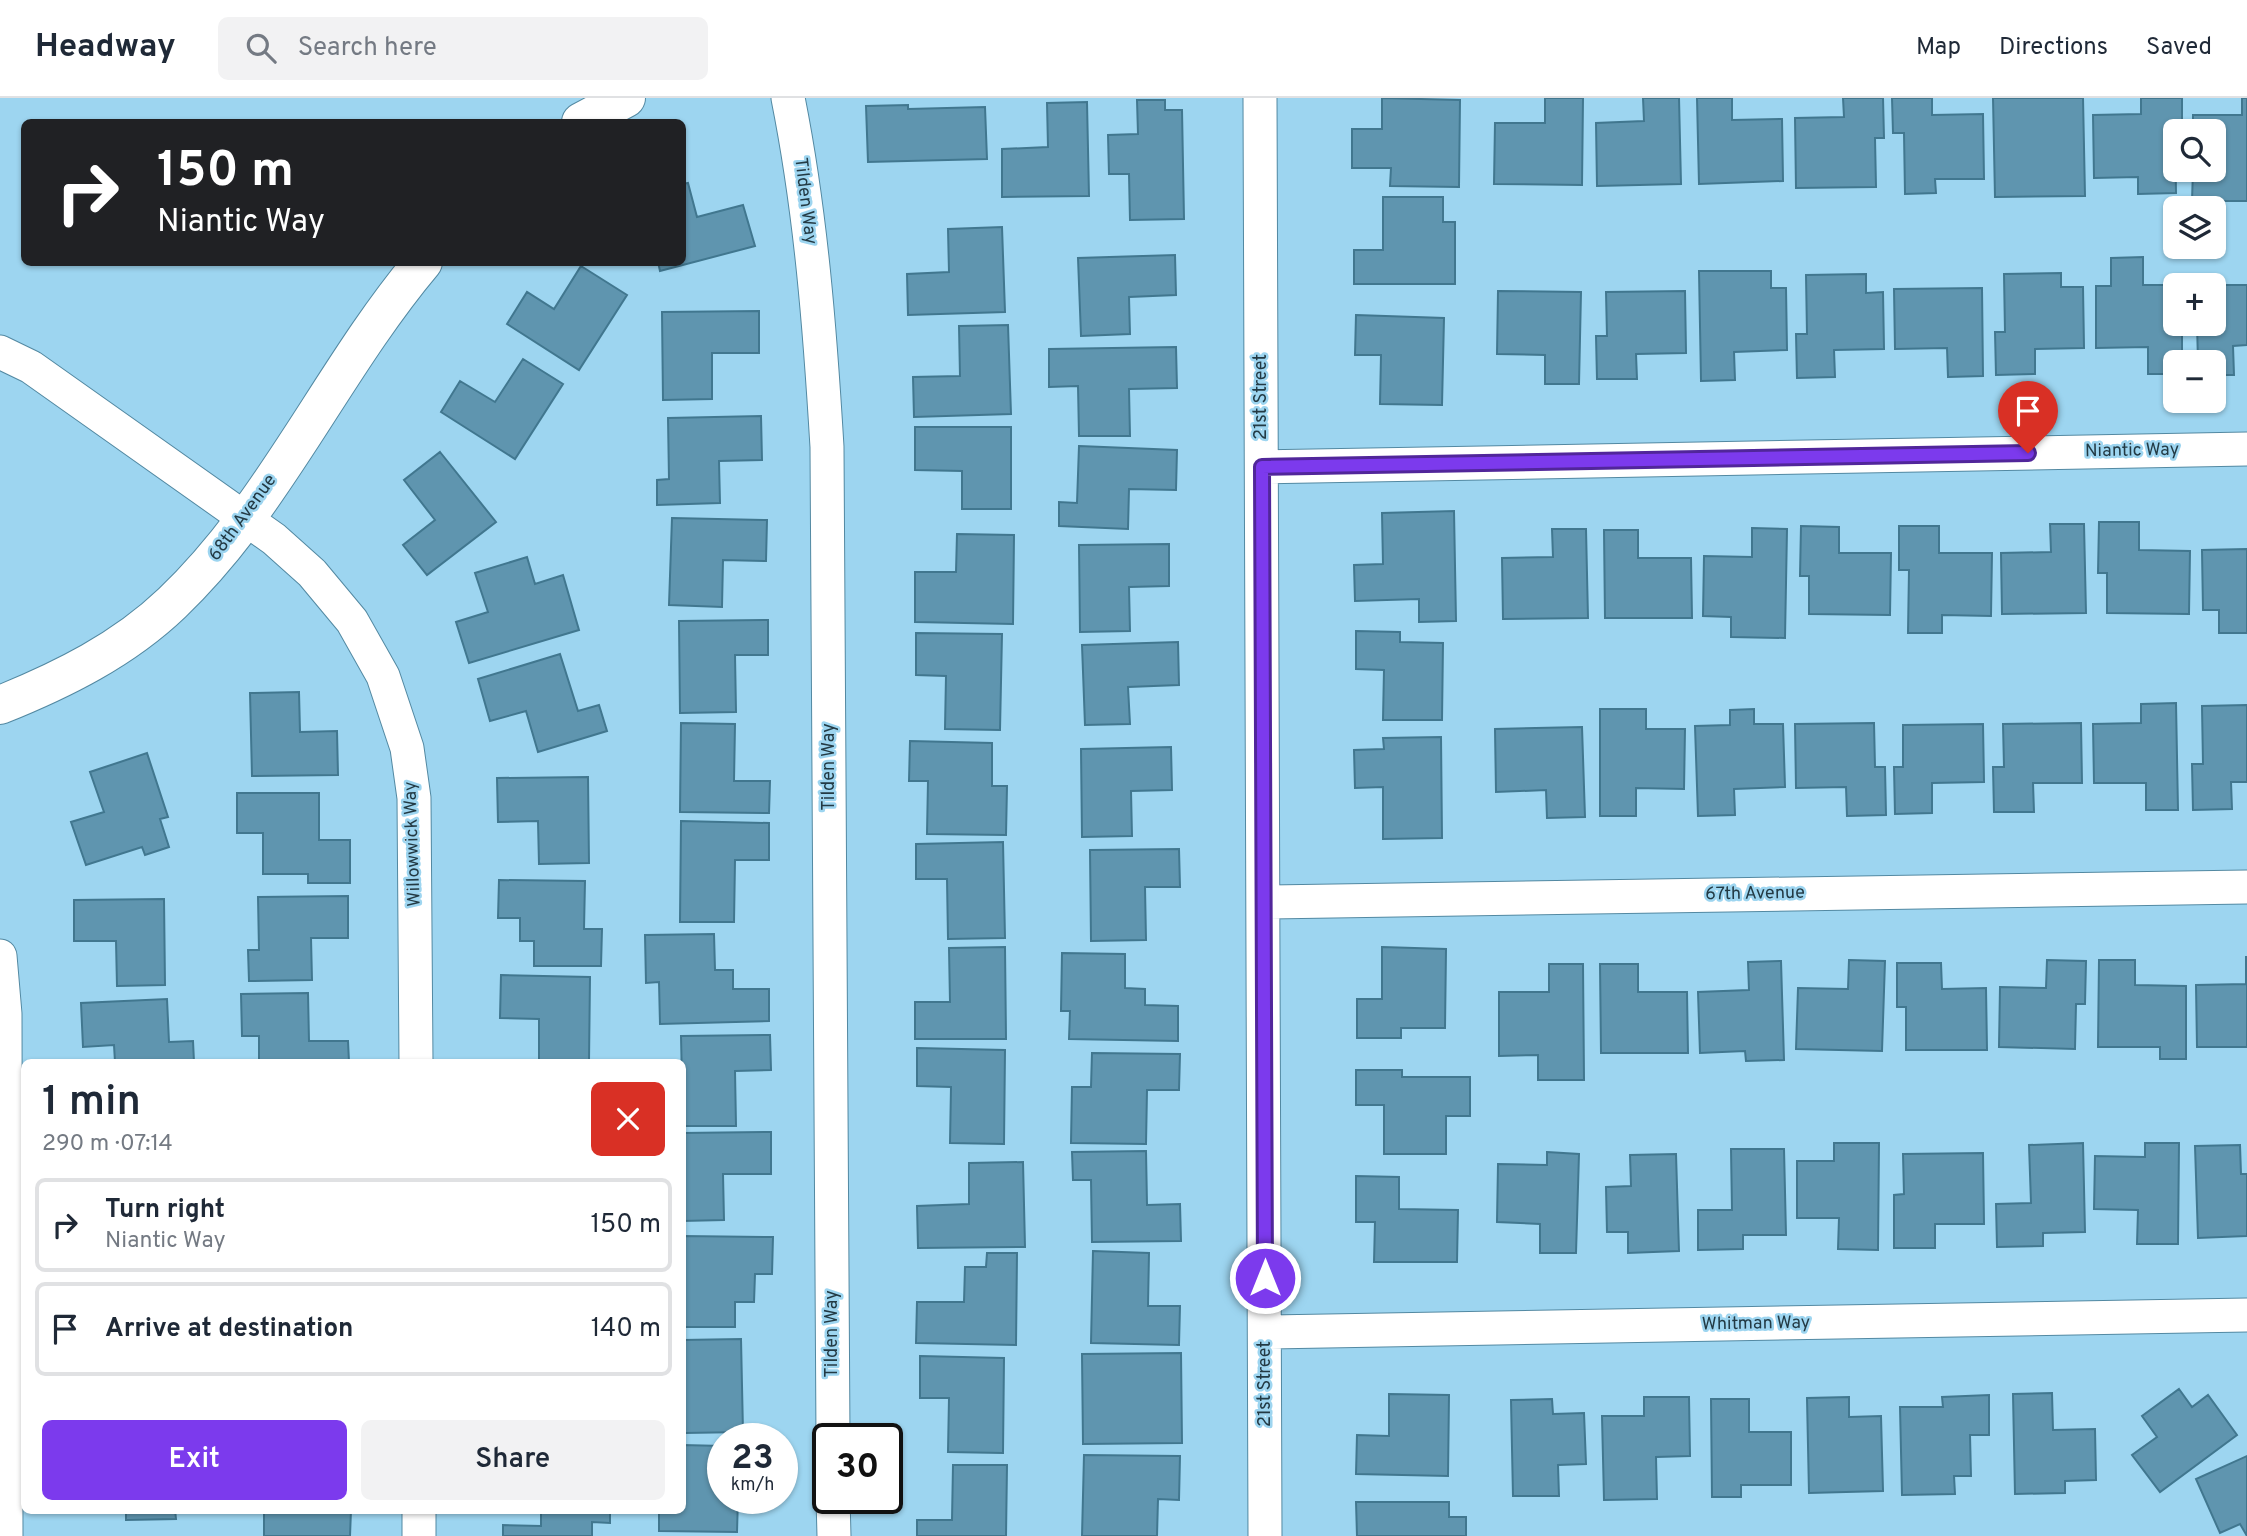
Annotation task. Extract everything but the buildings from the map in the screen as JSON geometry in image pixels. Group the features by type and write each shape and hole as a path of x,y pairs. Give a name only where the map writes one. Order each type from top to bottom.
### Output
{"street":[{"name":"Tilden Way","path":"788,98 797,141 818,304 827,447 833,1423"},
{"name":"21st Street","path":"1260,98 1265,1536"},
{"name":"68th Avenue","path":"0,705 55,683 116,648 170,605 207,567 246,518 352,358 420,266"},
{"name":"Willowwick Way","path":"0,352 31,367 274,539 312,573 352,621 383,676 407,748 414,798 416,1059"},
{"name":"Niantic Way","path":"1262,467 2247,449"},
{"name":"67th Avenue","path":"1264,902 2247,887"},
{"path":"0,956 5,1014 6,1536"},
{"name":"Whitman Way","path":"1265,1332 2247,1315"},
{"path":"419,1514 419,1536"},
{"path":"833,1514 834,1536"}],"route":[{"path":"1265,1278 1262,467 2028,453"}]}
